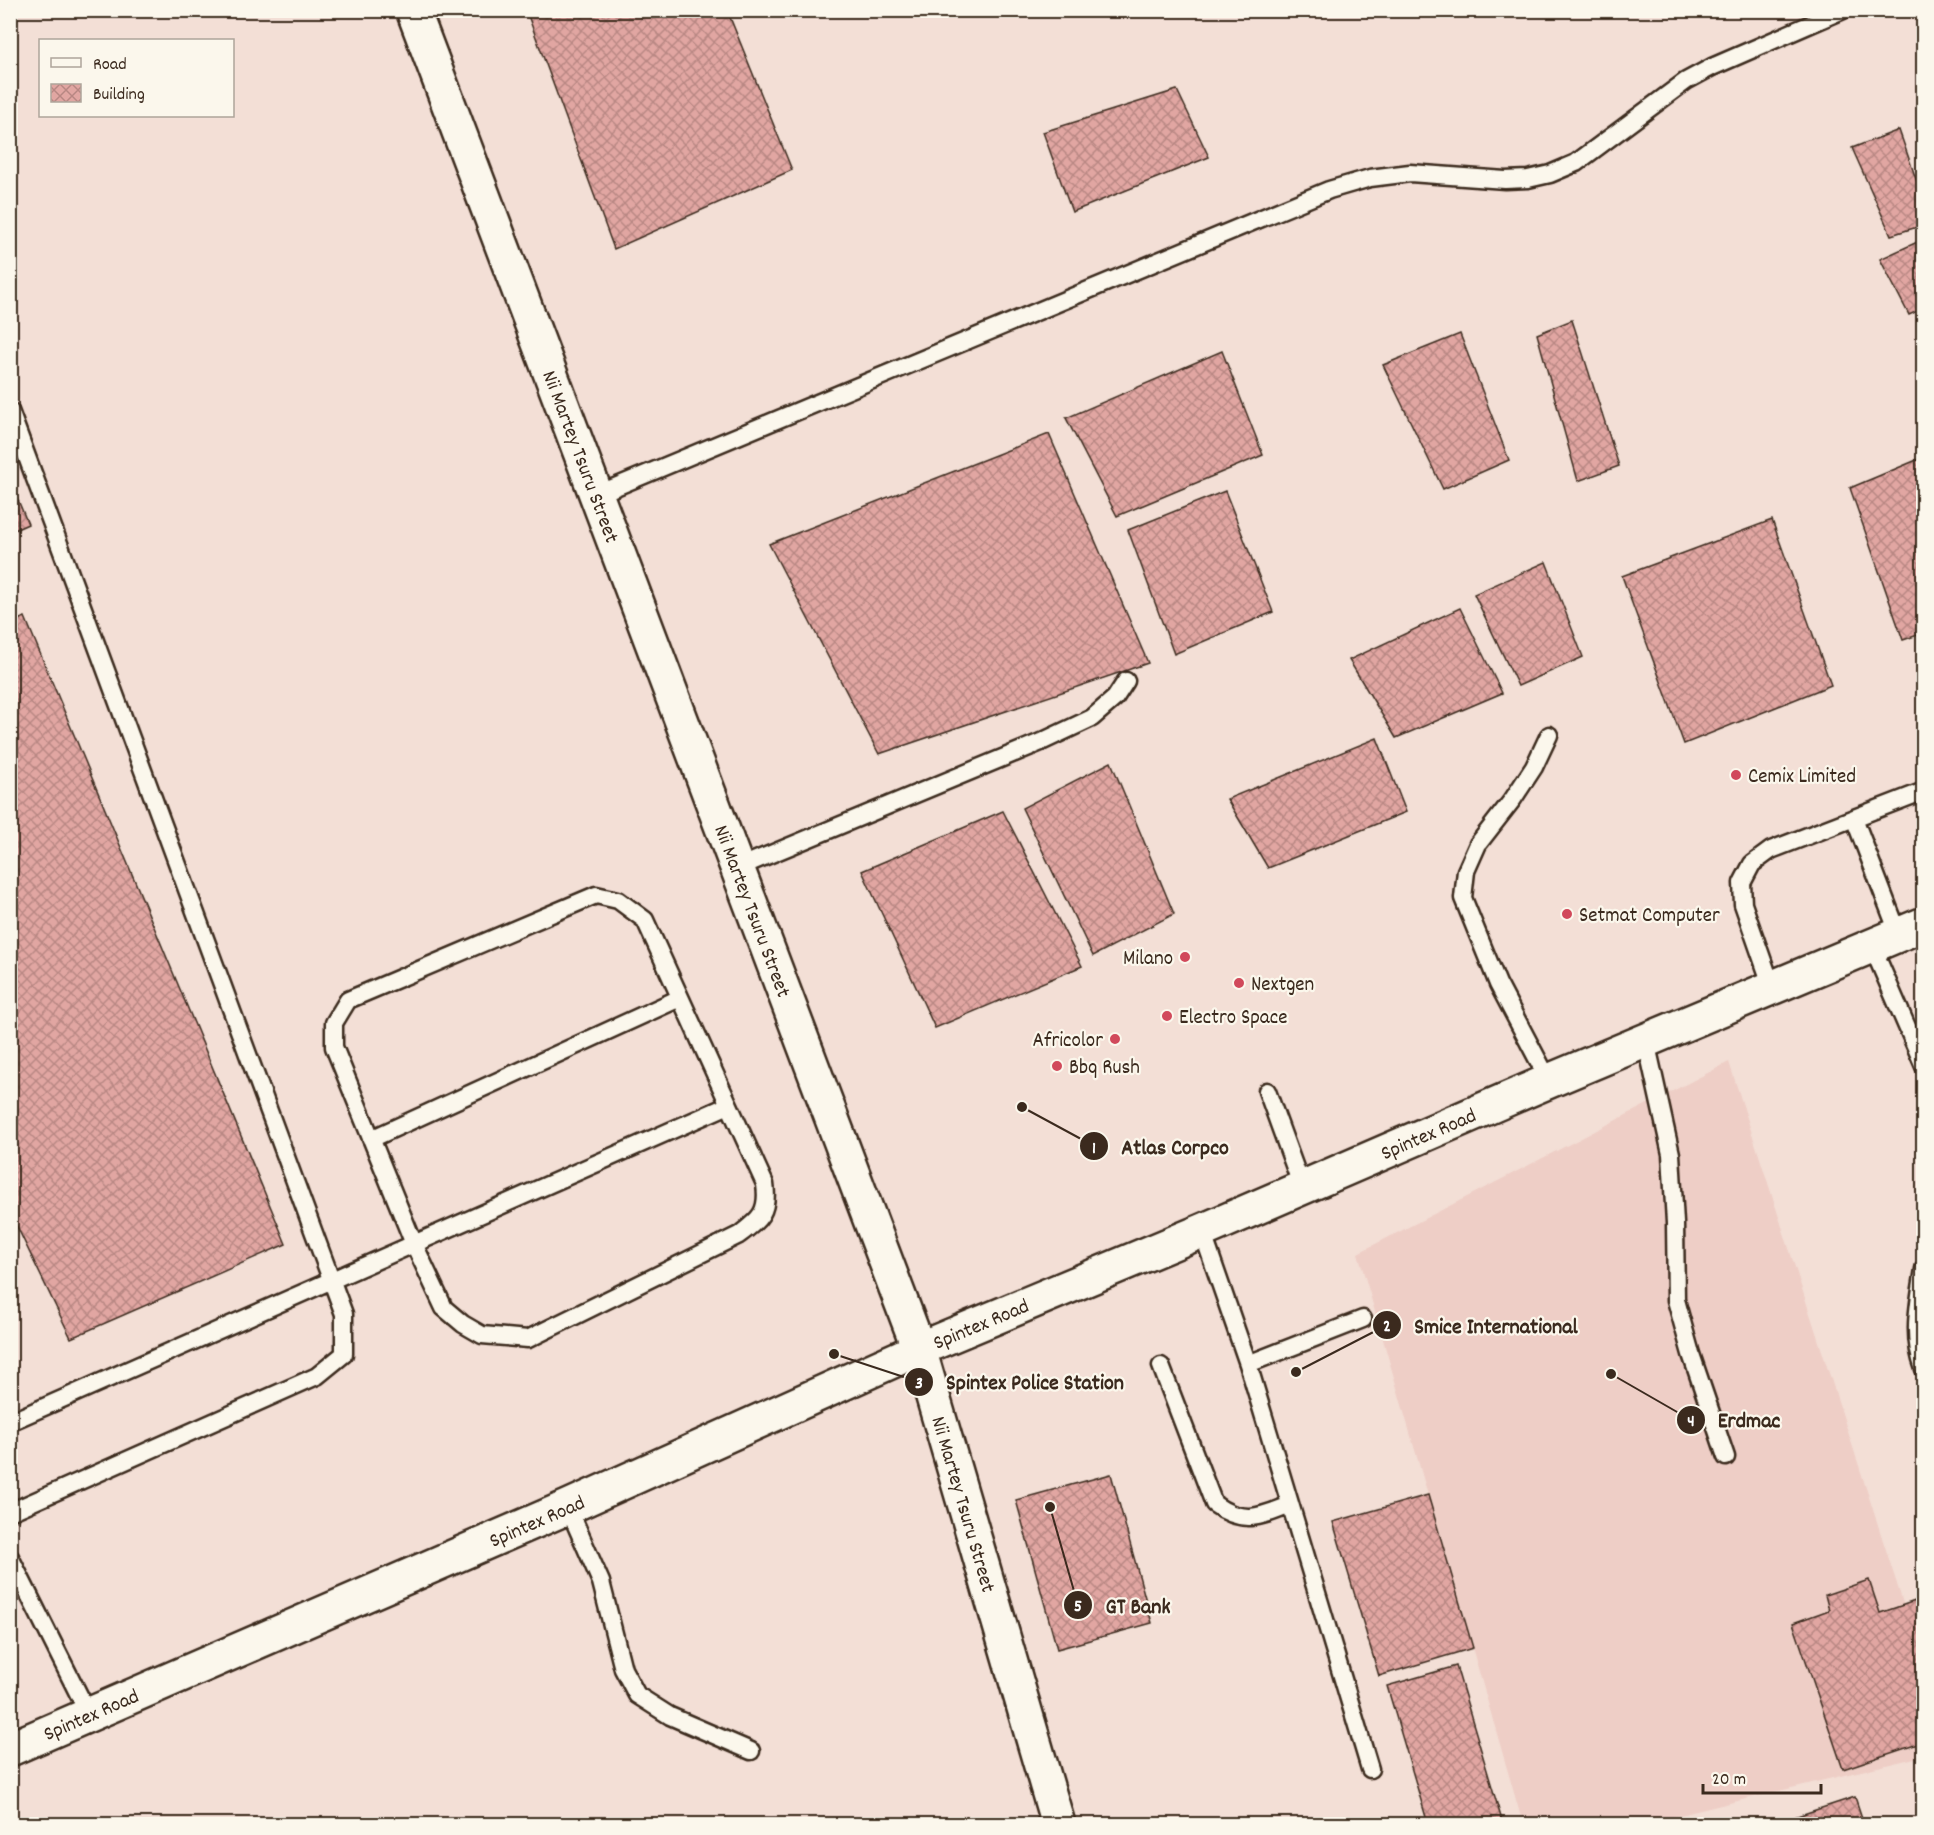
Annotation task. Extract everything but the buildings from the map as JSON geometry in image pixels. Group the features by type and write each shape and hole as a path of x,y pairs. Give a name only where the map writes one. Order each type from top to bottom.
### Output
{"main road":[{"name":"Nii Martey Tsuru Street","path":"413,10 919,1349 1058,1824"},
{"name":"Spintex Road","path":"10,1749 568,1507 919,1349 1898,935"}],"lane":[{"path":"596,495 1329,190 1370,178 1410,173 1505,180 1528,179 1550,174 1576,163 1686,81 1712,67 1843,10"},
{"path":"10,411 344,1314 344,1354 317,1376 10,1512"},
{"path":"737,868 1041,742 1092,718 1115,698 1126,681"},
{"path":"1549,735 1534,767 1513,799 1478,844 1466,871 1463,898 1498,984 1549,1081"},
{"path":"1772,987 1743,904 1742,883 1752,864 1771,850 1923,791"},
{"path":"1854,818 1898,935 1923,1066"},
{"path":"596,895 618,900 645,920 729,1105 765,1184 767,1200 760,1219 739,1235 528,1339 482,1335 463,1324 444,1308 414,1244 334,1047 334,1023 348,1000 596,895"},
{"path":"371,1139 680,998"},
{"path":"1646,1041 1671,1154 1676,1300 1691,1354 1726,1457"},
{"path":"1267,1090 1302,1187"},
{"path":"10,1422 729,1105"},
{"path":"1202,1231 1248,1364 1370,1768"},
{"path":"1923,1269 1915,1328 1923,1369"},
{"path":"1248,1364 1363,1319"},
{"path":"1161,1366 1214,1504 1227,1514 1238,1517 1258,1517 1290,1506"},
{"path":"568,1507 601,1582 623,1669 637,1695 670,1716 751,1751"},
{"path":"10,1557 89,1715"}],"shaded area":[{"path":"1729,1062 1923,1665 1923,1756 1643,1824 1523,1824 1358,1253"}],"place":[{"name":"Cemix Limited","path":"1736,775"},
{"name":"Setmat Computer","path":"1567,914"},
{"name":"Milano","path":"1185,957"},
{"name":"Nextgen","path":"1239,983"},
{"name":"Electro Space","path":"1167,1016"},
{"name":"Africolor","path":"1115,1039"},
{"name":"Bbq Rush","path":"1057,1066"},
{"name":"Atlas Corpco","path":"1022,1107"},
{"name":"Spintex Police Station","path":"834,1354"},
{"name":"Smice International","path":"1296,1372"},
{"name":"Erdmac","path":"1611,1374"},
{"name":"GT Bank","path":"1050,1507"}]}
